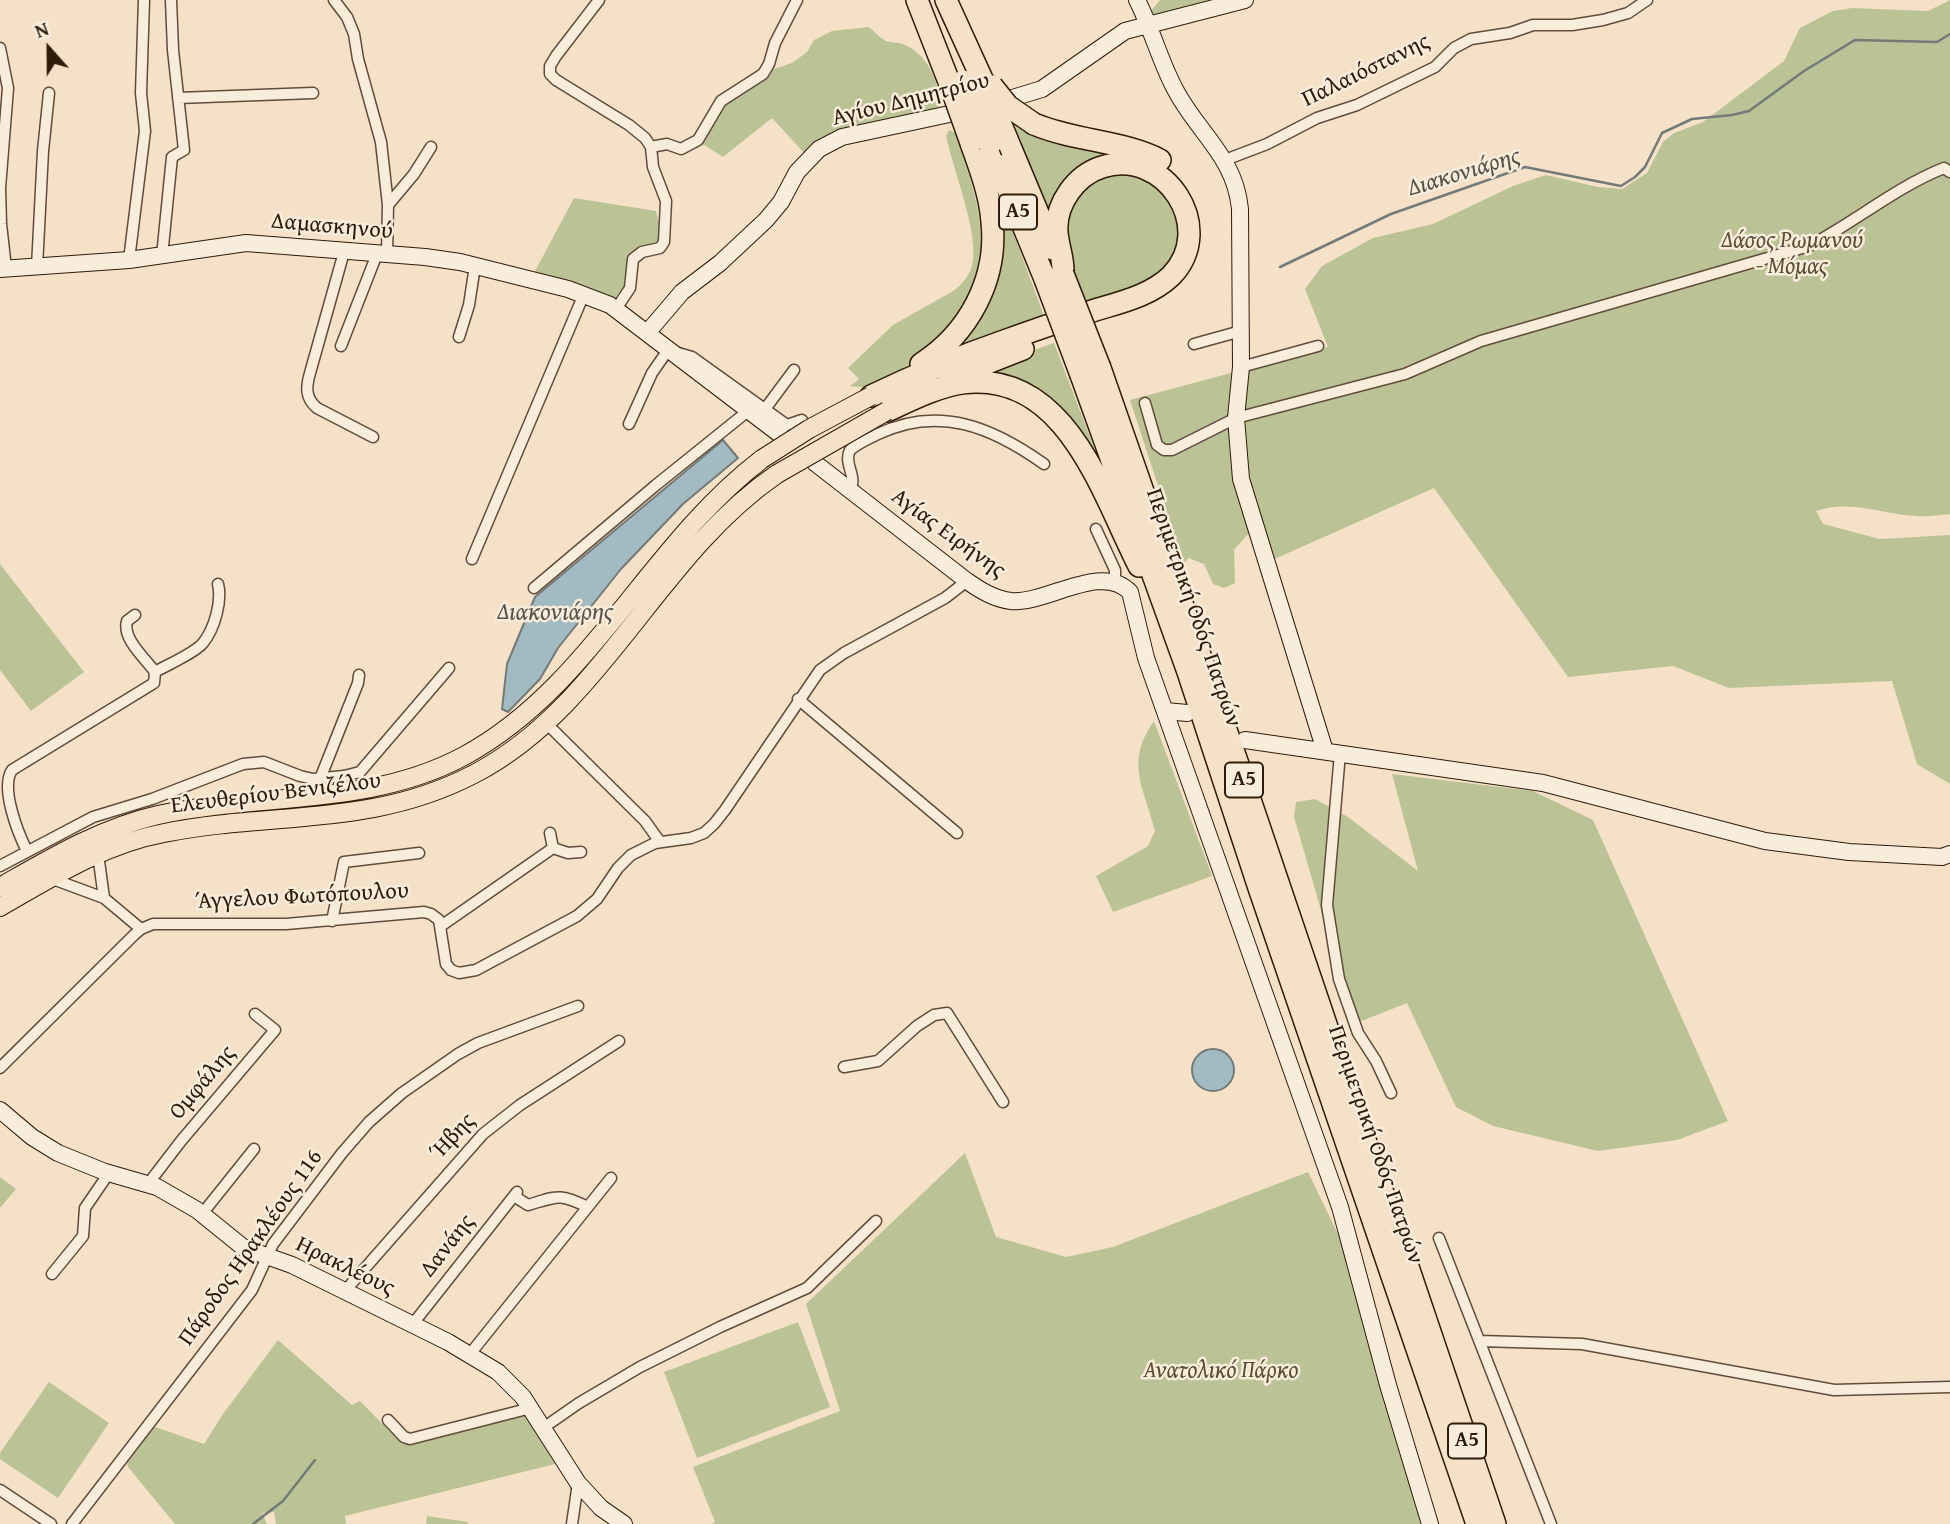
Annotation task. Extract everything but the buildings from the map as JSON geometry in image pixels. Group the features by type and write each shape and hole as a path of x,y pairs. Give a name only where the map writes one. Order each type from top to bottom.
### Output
{"highway":[{"path":"887,411 962,372 1155,303 1178,288 1196,266 1203,238 1200,208 1188,184 1176,170 1143,153 1060,134 1034,124 971,82 916,0"},
{"name":"Περιμετρική Οδός Πατρών","path":"923,0 1012,151 1054,276 1240,770 1495,1524"},
{"path":"946,0 968,45 971,82"},
{"name":"Περιμετρική Οδός Πατρών","path":"971,82 981,144 1054,276"},
{"path":"871,396 925,362 944,346 964,323 982,292 991,263 992,220 981,144"},
{"path":"871,396 958,357 1126,300 1161,284 1180,265 1187,244 1188,221 1177,191 1162,177 1139,166 1114,164 1088,173 1072,188 1059,214 1057,231 1063,261 1054,276"},
{"name":"Περιμετρική Οδός Πατρών","path":"1090,372 1259,888 1477,1524"},
{"path":"887,411 946,387 964,383 986,383 1009,388 1032,398 1062,422 1083,452 1155,603 1259,888"}],"main road":[{"name":"Ελευθερίου Βενιζέλου","path":"2,883 83,841 137,820 182,811 328,796 377,787 420,775 462,757 529,713 566,676 685,530 732,484 762,459 871,396"},
{"name":"Ελευθερίου Βενιζέλου","path":"0,906 98,854 146,837 188,828 327,816 394,804 443,788 474,774 512,750 546,723 582,686 707,533 738,504 778,474 887,411"}],"street":[{"path":"129,260 145,131 141,93 144,0"},
{"path":"162,256 172,157 184,150 170,0"},
{"path":"334,0 354,34 362,75 381,142 388,205 382,254 341,346"},
{"path":"599,0 550,66 550,74 645,138 651,147 653,167 666,201 664,242 660,248 642,252 633,259 630,288 615,309"},
{"path":"651,147 667,144 681,149 698,140 721,101 763,74 797,0"},
{"path":"1137,0 1184,106 1225,160 1238,195 1241,367 1236,418 1241,479 1265,561 1333,752 1327,905 1339,979 1358,1033 1376,1061 1391,1093"},
{"name":"Αγίου Δημητρίου","path":"646,332 677,297 733,252 771,214 781,202 801,166 830,142 859,132 947,115 1034,92 1067,73 1112,38 1139,26 1148,26 1245,0"},
{"name":"Παλαιόστανης","path":"1225,160 1267,144 1317,118 1357,105 1435,66 1454,48 1471,39 1510,33 1533,25 1572,25 1603,20 1628,13 1647,0"},
{"path":"0,48 8,88 0,188 3,268"},
{"path":"37,267 49,93"},
{"path":"178,98 313,93"},
{"path":"388,205 414,174 431,147"},
{"path":"1145,403 1157,445 1164,450 1172,450 1236,418 1405,374 1481,341 1810,246 1925,175 1944,168 1950,172"},
{"name":"Δαμασκηνού","path":"3,268 129,260 246,243 432,258 514,274 584,295 615,309 646,332"},
{"path":"344,252 307,391 310,401 317,408 373,437"},
{"path":"459,337 469,305 475,265"},
{"path":"472,559 584,295"},
{"path":"1194,344 1241,331"},
{"path":"646,332 756,410 787,425 802,420"},
{"path":"1241,367 1318,346"},
{"path":"629,424 652,373 668,350"},
{"path":"534,588 656,485 756,410 794,370"},
{"path":"756,410 782,436"},
{"path":"850,491 854,483 847,459 850,450 911,422 933,421 972,426 1006,439 1044,464"},
{"name":"Αγίας Ειρήνης","path":"815,463 988,594 1012,601 1039,597 1090,582 1115,584"},
{"path":"1096,529 1115,570 1115,584 1130,592 1144,650 1336,1194 1388,1385 1430,1524"},
{"path":"553,848 441,926 448,968 459,973 471,972 583,912 597,899 626,860 643,848 660,842 697,836 714,824 816,674 830,662 945,598 967,580"},
{"path":"155,672 204,642 219,603 218,584"},
{"path":"27,851 14,825 8,802 8,775 147,688 155,680 155,672 127,632 126,622 135,615"},
{"path":"0,866 93,817 152,800 243,764 264,762 300,776 320,779 363,770 389,734 449,668"},
{"path":"320,779 359,675"},
{"path":"799,699 957,833"},
{"path":"1166,711 1187,713"},
{"path":"546,723 645,821 660,842"},
{"path":"1245,740 1543,783 1765,841 1849,852 1942,857 1950,854"},
{"path":"550,833 553,848"},
{"path":"553,848 568,853 581,852"},
{"path":"332,921 344,862 419,853"},
{"path":"98,854 104,898"},
{"path":"0,1068 141,929 104,898 50,878"},
{"name":"Άγγελου Φωτόπουλου","path":"141,929 153,925 332,921 424,912 435,916 441,926"},
{"name":"Πάροδος Ηρακλέους 116","path":"72,1524 252,1290 273,1244 356,1135 402,1093 458,1054 478,1043 579,1006"},
{"path":"844,1067 878,1061 917,1026 934,1015 947,1013 1003,1102"},
{"name":"Ομφάλης","path":"148,1184 275,1030 255,1014"},
{"name":"Ήβης","path":"344,1292 484,1134 509,1112 619,1041"},
{"name":"Ηρακλέους","path":"0,1110 43,1144 82,1164 148,1184 174,1196 202,1214 238,1245 292,1265 470,1354 505,1377 531,1408 578,1483 601,1508 624,1524"},
{"path":"202,1214 254,1149"},
{"path":"52,1274 83,1236 85,1208 109,1173"},
{"path":"470,1354 611,1178"},
{"name":"Δανάης","path":"412,1325 516,1194 528,1205 566,1196 588,1207"},
{"path":"543,1428 640,1367 807,1288 876,1222"},
{"path":"1438,1238 1551,1524"},
{"path":"1480,1341 1582,1344 1834,1390 1950,1387"},
{"path":"388,1420 404,1437 410,1439 531,1408"},
{"path":"572,1524 578,1483"},
{"path":"0,1490 51,1524"}],"green space":[{"path":"1160,0 1228,0 1156,16 1150,12"},
{"name":"Δάσος Ρωμανού - Μόμας","path":"1950,0 1950,514 1916,516 1840,506 1816,511 1823,524 1880,539 1950,535 1950,784 1917,764 1892,681 1729,688 1673,666 1568,677 1434,488 1270,561 1261,528 1247,535 1234,550 1235,583 1224,588 1213,584 1204,564 1188,558 1184,565 1130,400 1328,347 1305,289 1322,266 1373,238 1433,224 1513,186 1546,175 1598,187 1622,189 1647,173 1663,142 1674,133 1703,122 1784,61 1800,28 1833,11 1852,8 1928,11"},
{"path":"869,27 886,41 903,44 921,56 936,82 943,113 806,155 772,118 723,157 701,143 720,105 771,70 792,63 807,52 814,40 832,31"},
{"path":"1006,112 1128,156 1046,208"},
{"path":"949,130 955,133 979,216 980,257 968,299 955,323 906,369 889,380 870,386 850,386 859,379 848,368 893,325 953,291 971,270 971,232 946,136"},
{"path":"976,133 1046,321 950,351 987,302"},
{"path":"1131,170 1170,194 1182,234 1166,273 1089,307 1067,256 1064,215 1070,201 1099,175"},
{"path":"574,198 656,211 660,240 643,248 624,286 612,302 534,273"},
{"path":"1054,343 1118,510 1075,427 961,376"},
{"path":"0,564 84,672 31,711 0,670"},
{"path":"1154,721 1212,876 1113,912 1096,876 1148,846 1155,831 1142,789 1138,763 1145,736"},
{"path":"1392,774 1533,791 1593,820 1728,1121 1677,1140 1598,1151 1493,1126 1456,1107 1407,1003 1354,1024 1294,817 1296,802 1315,799 1348,817 1418,871"},
{"name":"Ανατολικό Πάρκο","path":"965,1153 996,1237 1066,1257 1113,1247 1308,1172 1348,1255 1423,1524 712,1524 715,1522 693,1467 840,1411 806,1304"},
{"path":"0,1177 16,1189 0,1208"},
{"path":"798,1322 830,1407 697,1458 664,1372"},
{"path":"278,1340 352,1405 360,1401 402,1444 527,1415 555,1464 345,1516 346,1524 276,1524 274,1512 262,1513 267,1524 175,1524 128,1467 126,1460 152,1426 204,1444"},
{"path":"49,1382 109,1423 58,1498 0,1459 0,1453"},
{"path":"427,1516 468,1522 468,1524 426,1524"}],"water":[{"name":"Διακονιάρης","path":"723,440 738,458 683,504 621,569 558,648 540,679 508,712 502,709 507,664 535,597"},
{"path":"1213,1049 1228,1055 1234,1070 1228,1085 1213,1091 1198,1085 1192,1070 1198,1055"}],"waterway":[{"name":"Διακονιάρης","path":"1280,267 1391,214 1525,167 1621,186 1645,167 1662,133 1692,119 1749,111 1804,71 1855,40 1937,42 1950,34"},
{"path":"253,1524 283,1501 315,1460"}]}
